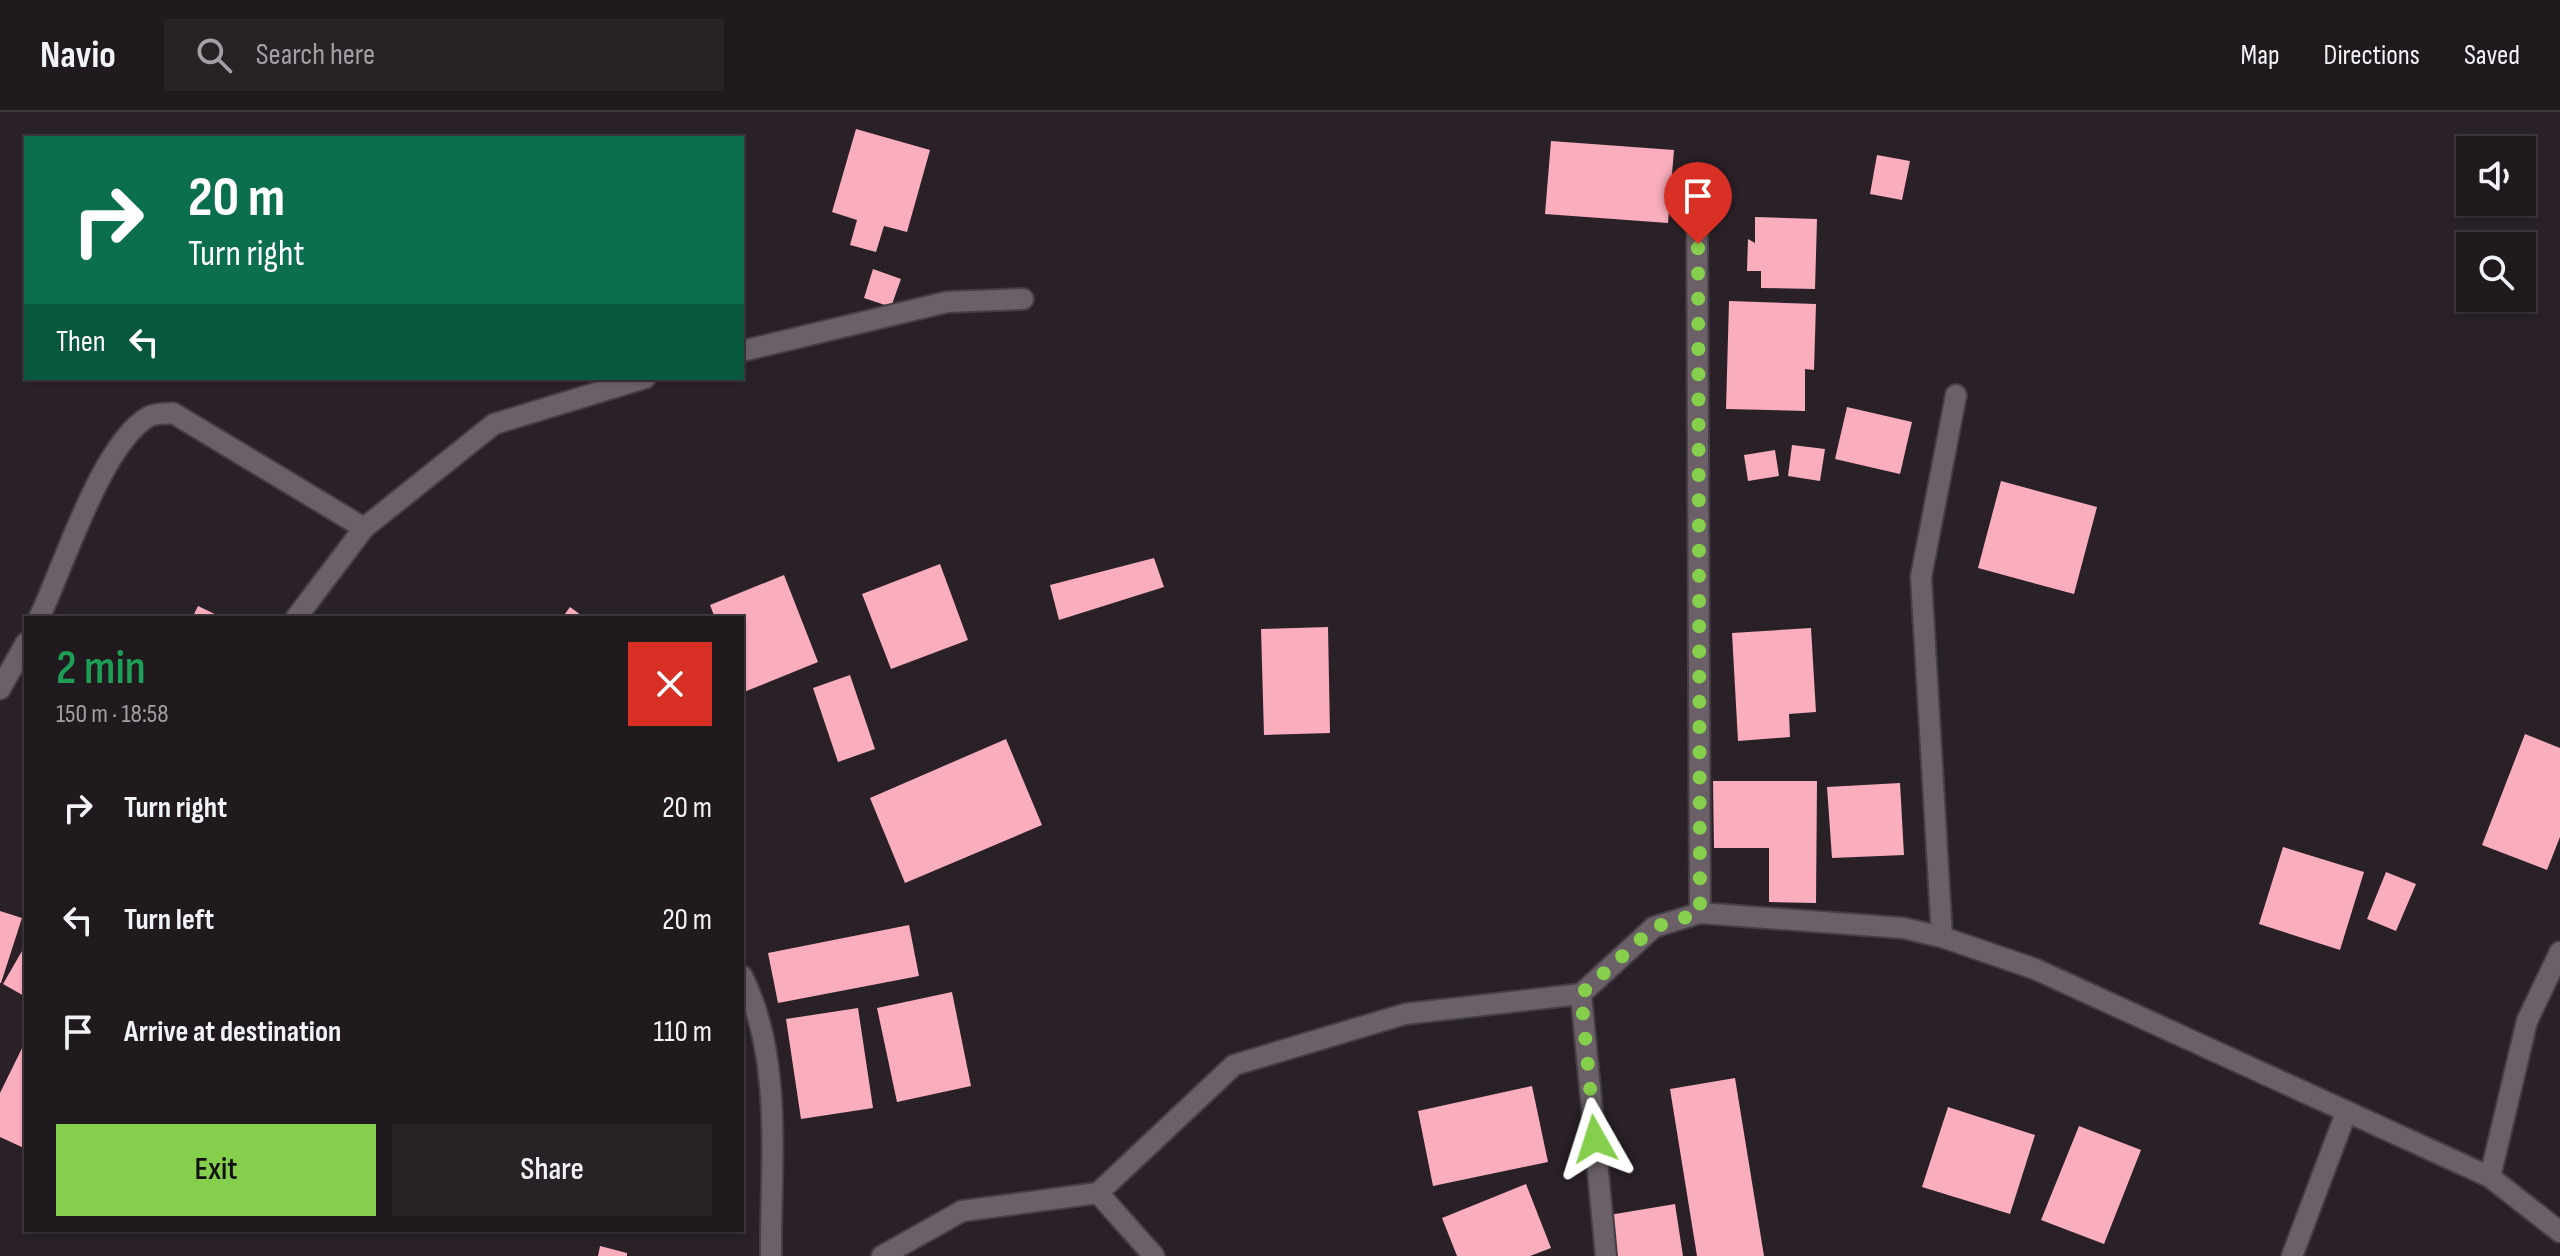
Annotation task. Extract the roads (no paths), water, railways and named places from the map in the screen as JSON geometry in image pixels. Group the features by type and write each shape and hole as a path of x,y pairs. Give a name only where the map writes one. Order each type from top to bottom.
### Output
{"street":[{"path":"1697,212 1700,913"},
{"path":"744,351 947,302 1023,299"},
{"path":"298,616 364,528 494,424 638,380"},
{"path":"1942,937 1921,577 1956,395"},
{"path":"40,616 112,455 133,430 151,415 173,413 364,528"},
{"path":"0,689 24,647"},
{"path":"882,1256 962,1211 1098,1193 1234,1065 1405,1014 1581,994 1654,927 1700,913 1903,928 1942,937 2035,969 2490,1177 2560,1232"},
{"path":"2490,1177 2527,1021 2560,952"},
{"path":"744,982 762,1033 769,1087 771,1256"},
{"path":"1581,994 1606,1256"},
{"path":"2292,1256 2346,1113"},
{"path":"1098,1193 1154,1256"}]}
